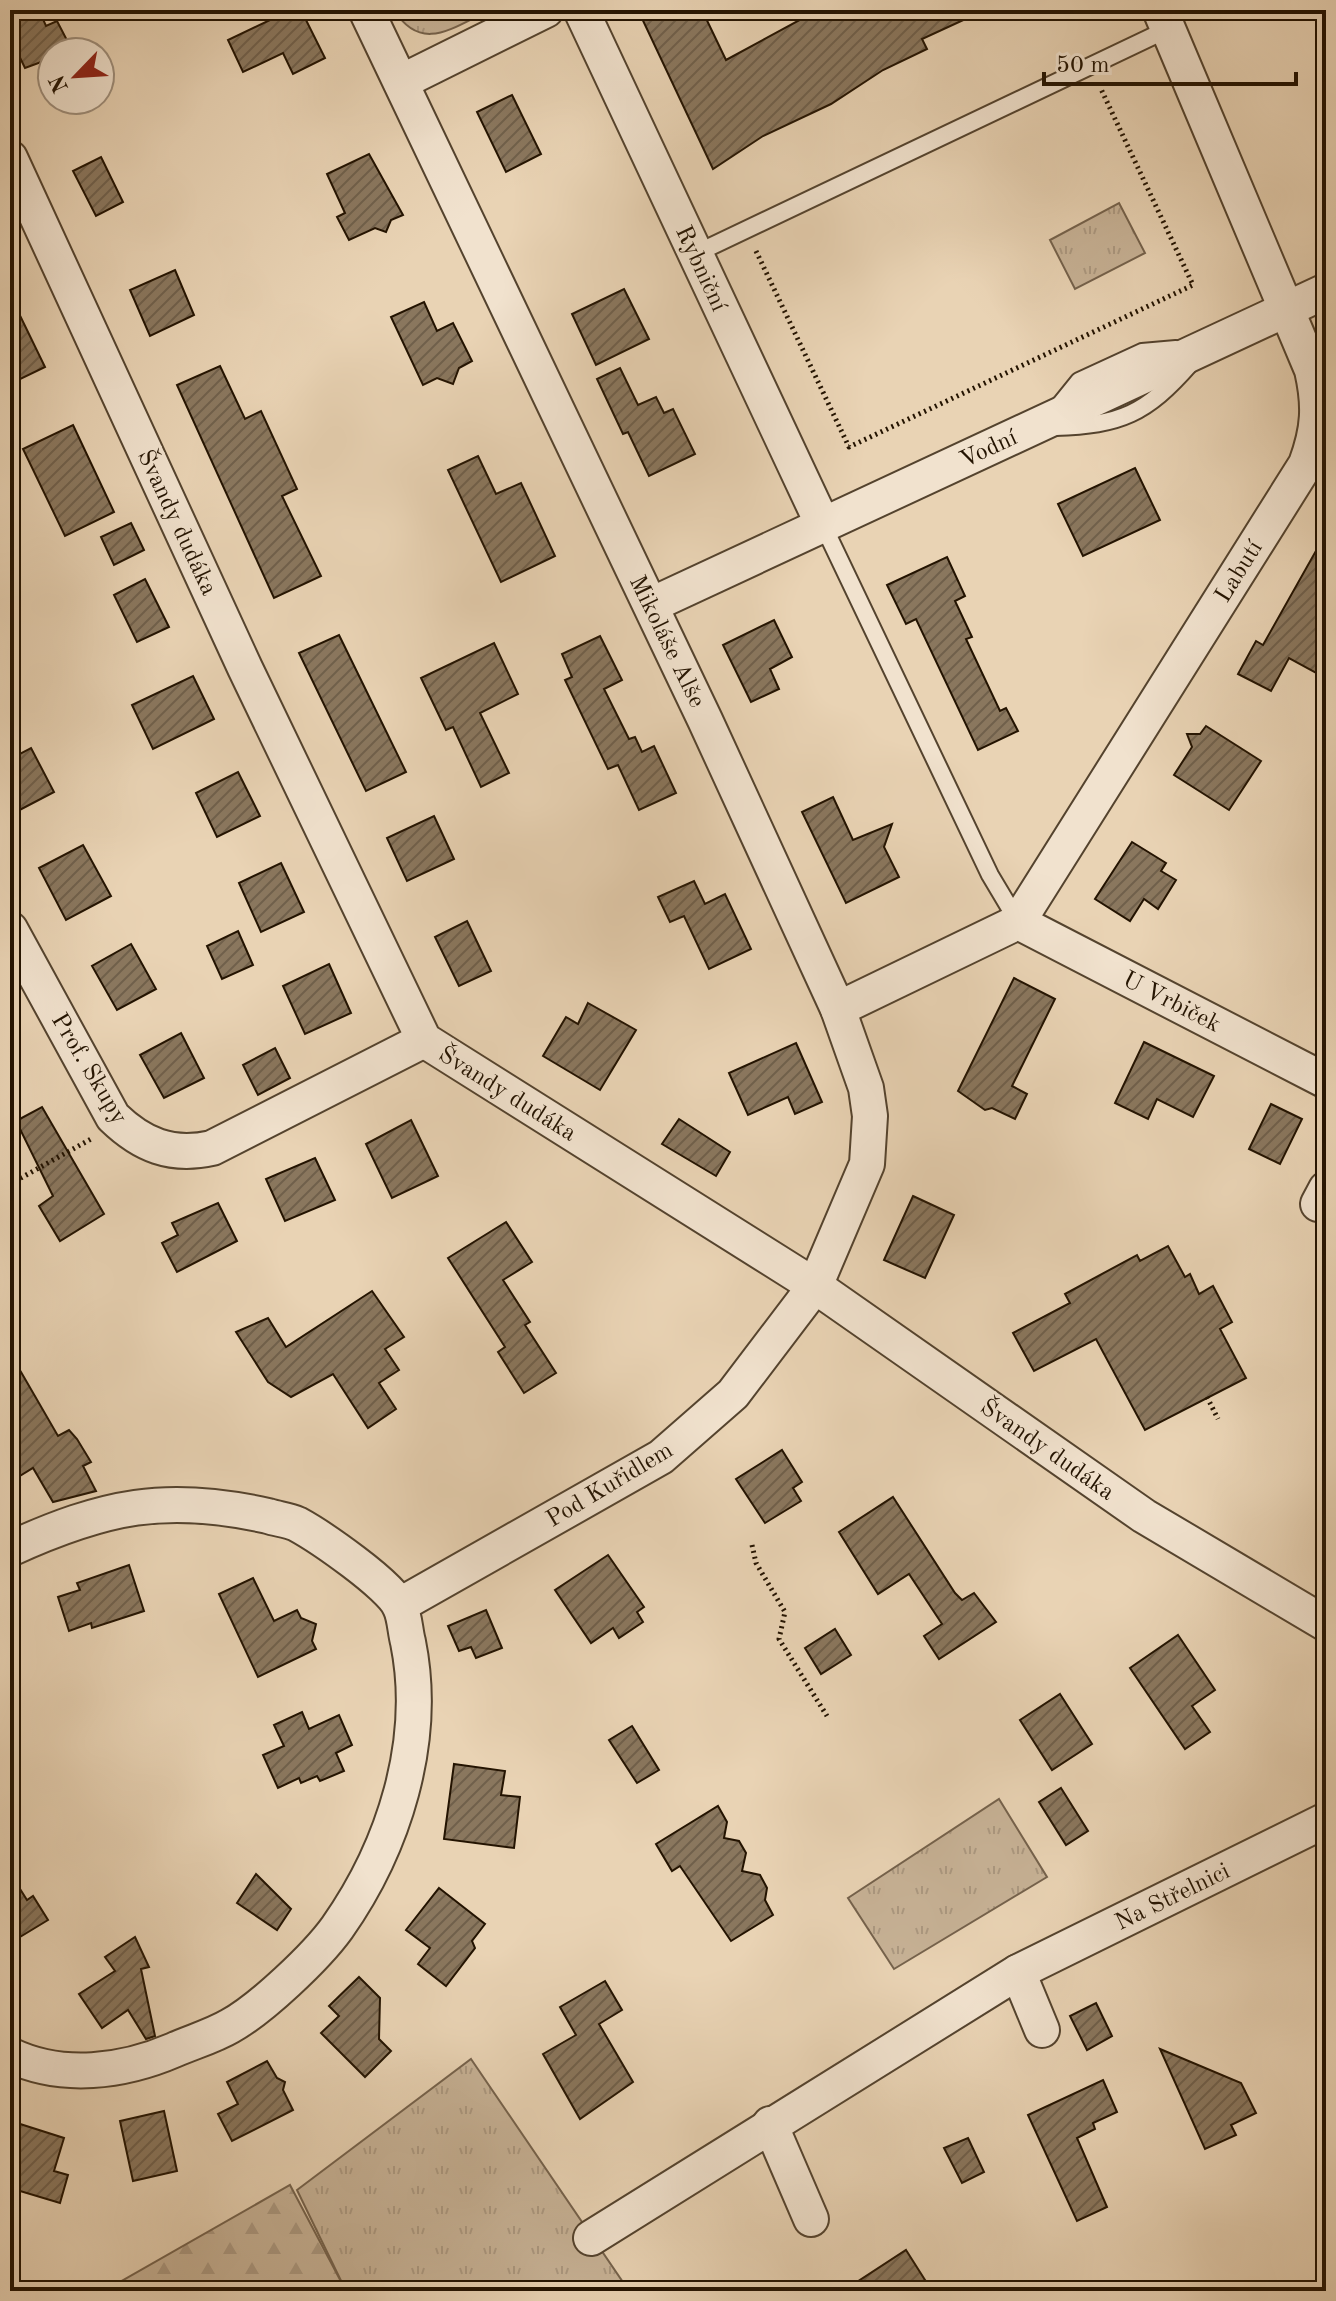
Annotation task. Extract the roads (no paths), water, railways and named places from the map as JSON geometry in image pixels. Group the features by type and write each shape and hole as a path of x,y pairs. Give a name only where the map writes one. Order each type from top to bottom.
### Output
{"street":[{"name":"Mikoláše Alše","path":"366,10 651,605 838,1009 866,1088 870,1142 867,1164 815,1286"},
{"path":"401,82 546,10"},
{"name":"Rybniční","path":"581,10 823,525"},
{"name":"Labutí","path":"1018,922 1306,464 1317,434 1320,403 1312,370 1164,20"},
{"name":"Švandy dudáka","path":"10,158 245,668 424,1040 815,1286 1144,1516 1326,1624"},
{"name":"Vodní","path":"651,605 1326,291"},
{"path":"838,1009 1018,922"},
{"name":"U Vrbiček","path":"1018,922 1326,1081"},
{"name":"Prof. Skupy","path":"10,929 120,1123 153,1147 180,1152 212,1148 424,1040"},
{"name":"Pod Kuřidlem","path":"400,1605 661,1457 733,1394 815,1286"},
{"path":"10,1549 70,1521 107,1512 178,1503 228,1507 294,1522 348,1557 400,1605 412,1666 414,1724 400,1804 361,1888 336,1930 305,1964 231,2026 151,2060 106,2070 55,2069 10,2055"},
{"name":"Na Střelnici","path":"591,2238 1018,1972 1326,1820"},
{"path":"1018,1972 1042,2030"},
{"path":"770,2124 811,2219"}],"lane":[{"path":"695,254 1090,66 1164,20"},
{"path":"823,525 990,875 1018,922"}]}
